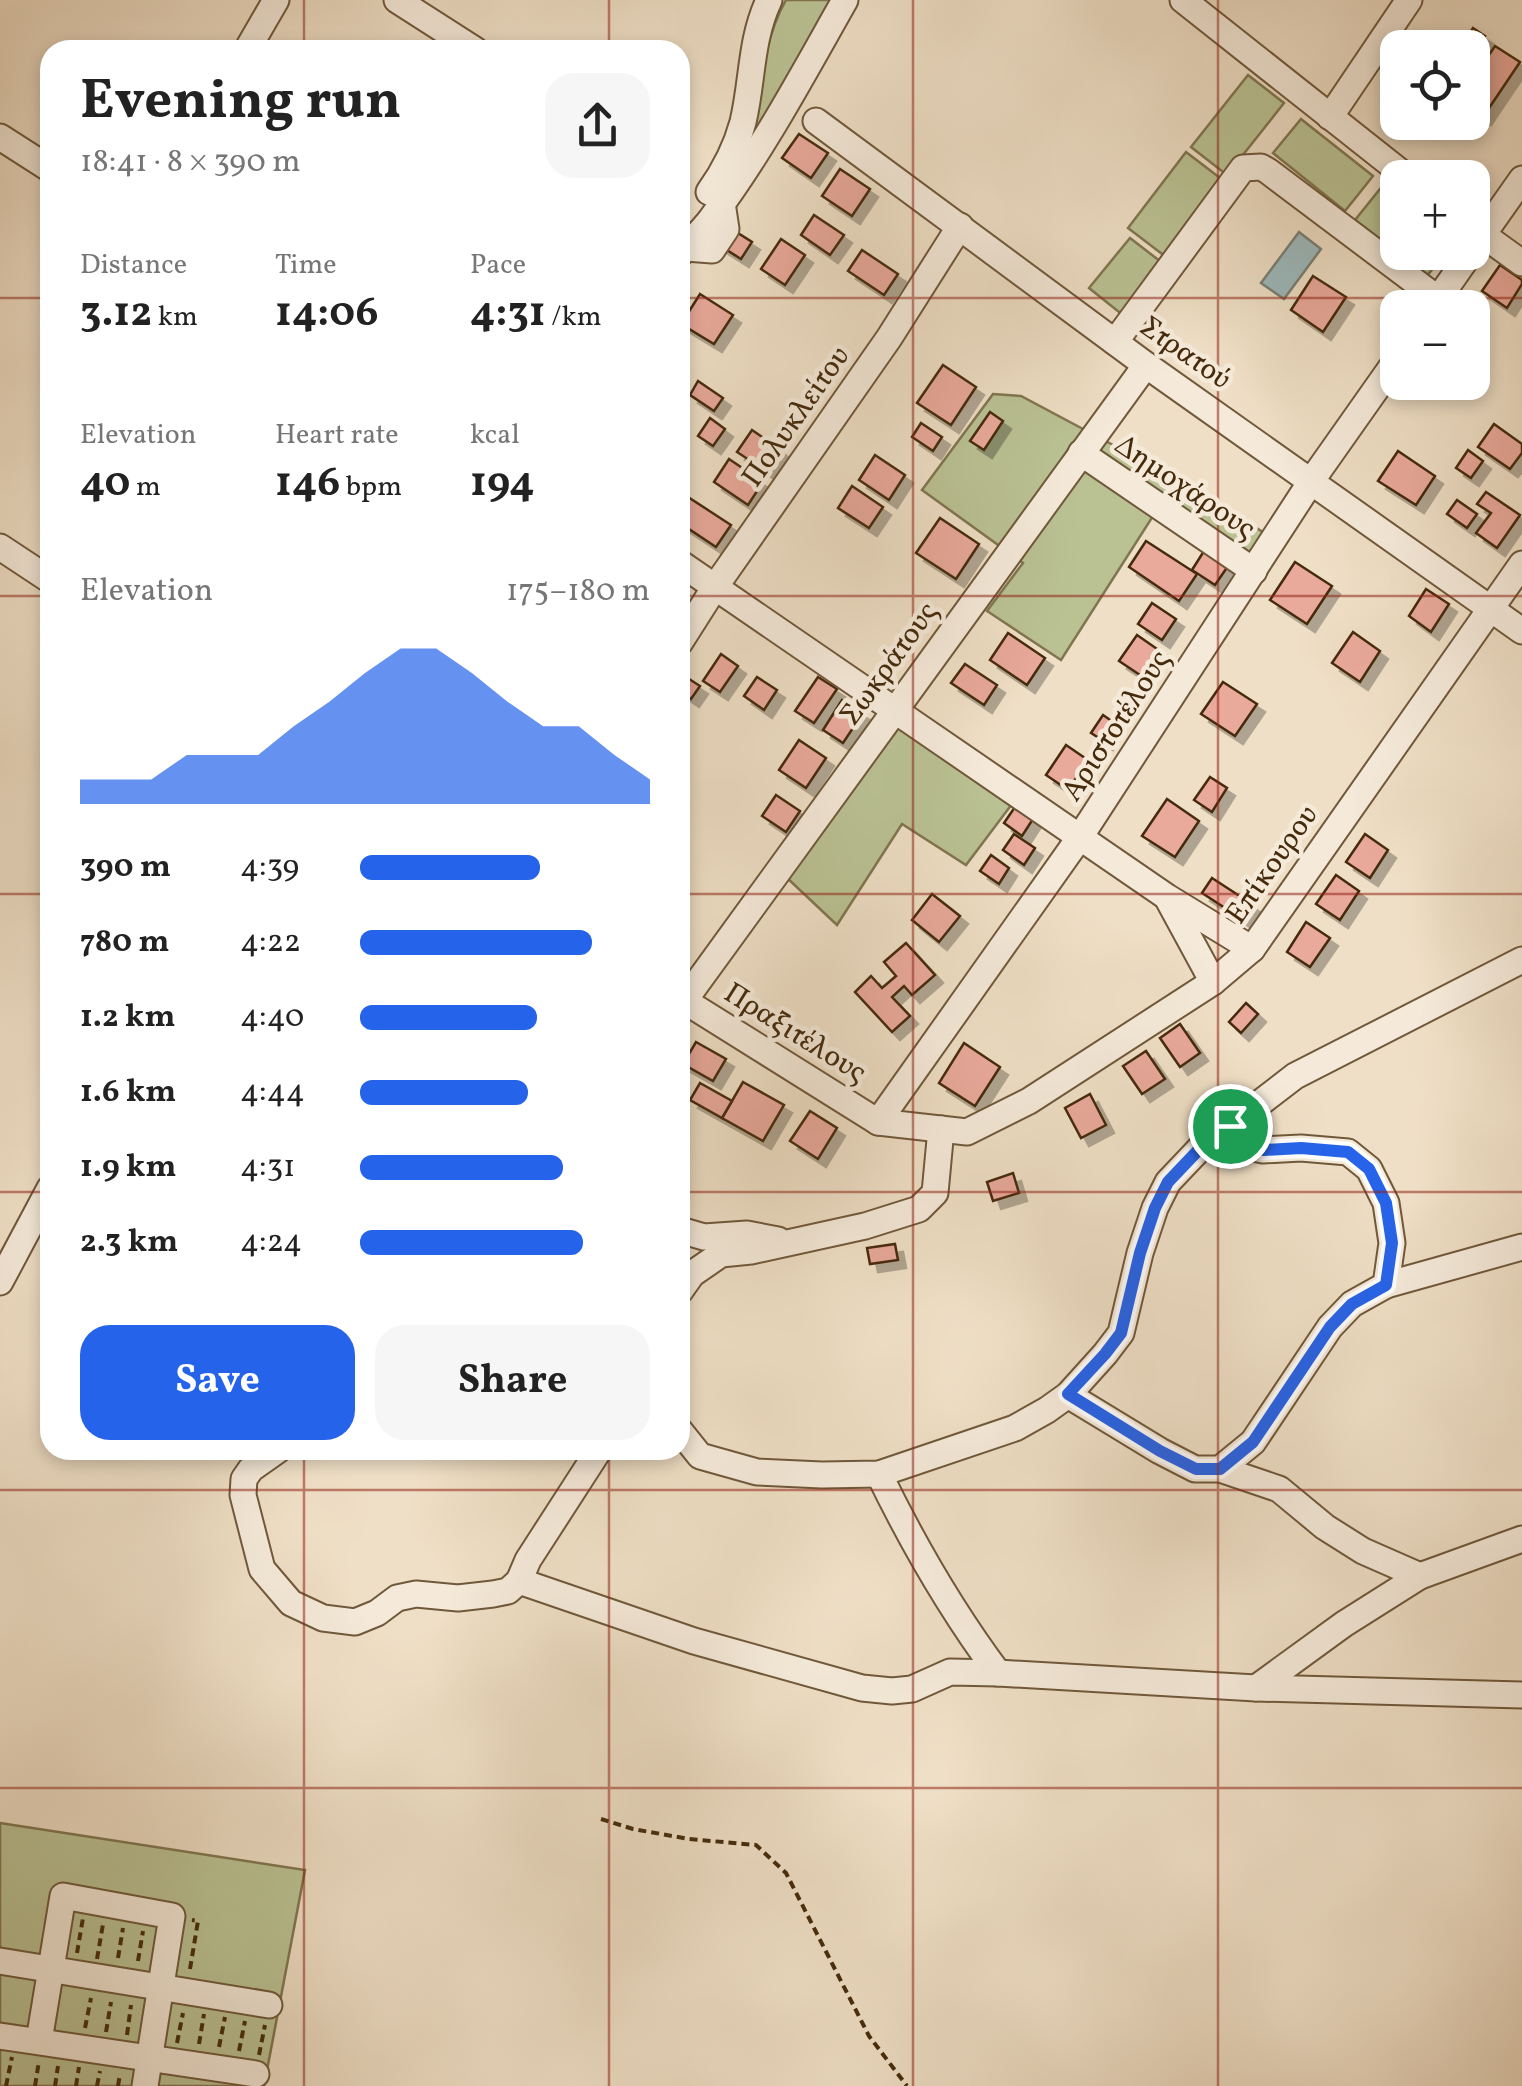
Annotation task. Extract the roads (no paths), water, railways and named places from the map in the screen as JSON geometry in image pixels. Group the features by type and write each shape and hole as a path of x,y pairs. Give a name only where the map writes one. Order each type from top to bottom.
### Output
{"street":[{"path":"254,40 276,0"},
{"path":"396,0 459,40"},
{"path":"690,229 695,213 725,168 739,134 754,43 769,0"},
{"path":"690,243 722,203 768,132 845,0"},
{"path":"1184,0 1385,160"},
{"path":"1330,117 1408,0"},
{"name":"Στρατού","path":"816,121 1146,365 1522,631"},
{"path":"0,137 40,163"},
{"path":"1115,342 1243,168 1252,166 1268,171 1419,290"},
{"path":"1490,221 1522,179"},
{"name":"Πολυκλείτου","path":"690,626 889,338 960,226"},
{"path":"1490,248 1522,264"},
{"name":"Σωκράτους","path":"690,989 1146,365"},
{"name":"Αριστοτέλους","path":"878,1122 1080,837 1312,480 1380,384"},
{"name":"Δημοχάρους","path":"1081,453 1254,572"},
{"path":"0,547 40,573"},
{"name":"Επίκουρου","path":"878,1122 967,1132 1030,1100 1213,982 1252,950 1522,564"},
{"path":"690,570 1167,897 1252,950"},
{"path":"1167,897 1213,982"},
{"path":"690,1444 700,1456 757,1472 879,1474 1014,1428 1048,1410 1068,1394 1121,1333 1155,1208 1168,1182 1206,1142 1295,1076 1522,960"},
{"name":"Πραξιτέλους","path":"690,1005 878,1122"},
{"path":"1230,1126 1248,1146 1264,1150 1348,1152 1369,1169 1386,1203 1392,1243 1386,1285"},
{"path":"690,1277 721,1254 794,1243 919,1209 936,1193 941,1129"},
{"path":"0,1282 40,1207"},
{"path":"690,1233 704,1238 747,1234 794,1243"},
{"path":"1220,1469 1253,1442 1330,1327 1352,1304 1386,1285 1522,1247"},
{"path":"1068,1394 1196,1469 1220,1469 1278,1489 1325,1528 1363,1551 1420,1576"},
{"path":"264,1460 244,1479 243,1495 262,1569 291,1603 323,1618 355,1622 377,1613 397,1598 416,1594 458,1598 508,1591 520,1581 528,1560 593,1460"},
{"path":"879,1474 940,1588 998,1672"},
{"path":"1256,1688 1344,1624 1420,1576 1522,1539"},
{"path":"520,1581 694,1641 862,1688 912,1690 950,1672 998,1672 1256,1688 1522,1694"},
{"path":"145,2086 150,2057 172,1916 63,1896 51,1969 18,2038 150,2057 226,2069"},
{"path":"0,1961 238,2000"}],"water":[{"path":"1299,232 1321,249 1284,299 1261,283"}]}
